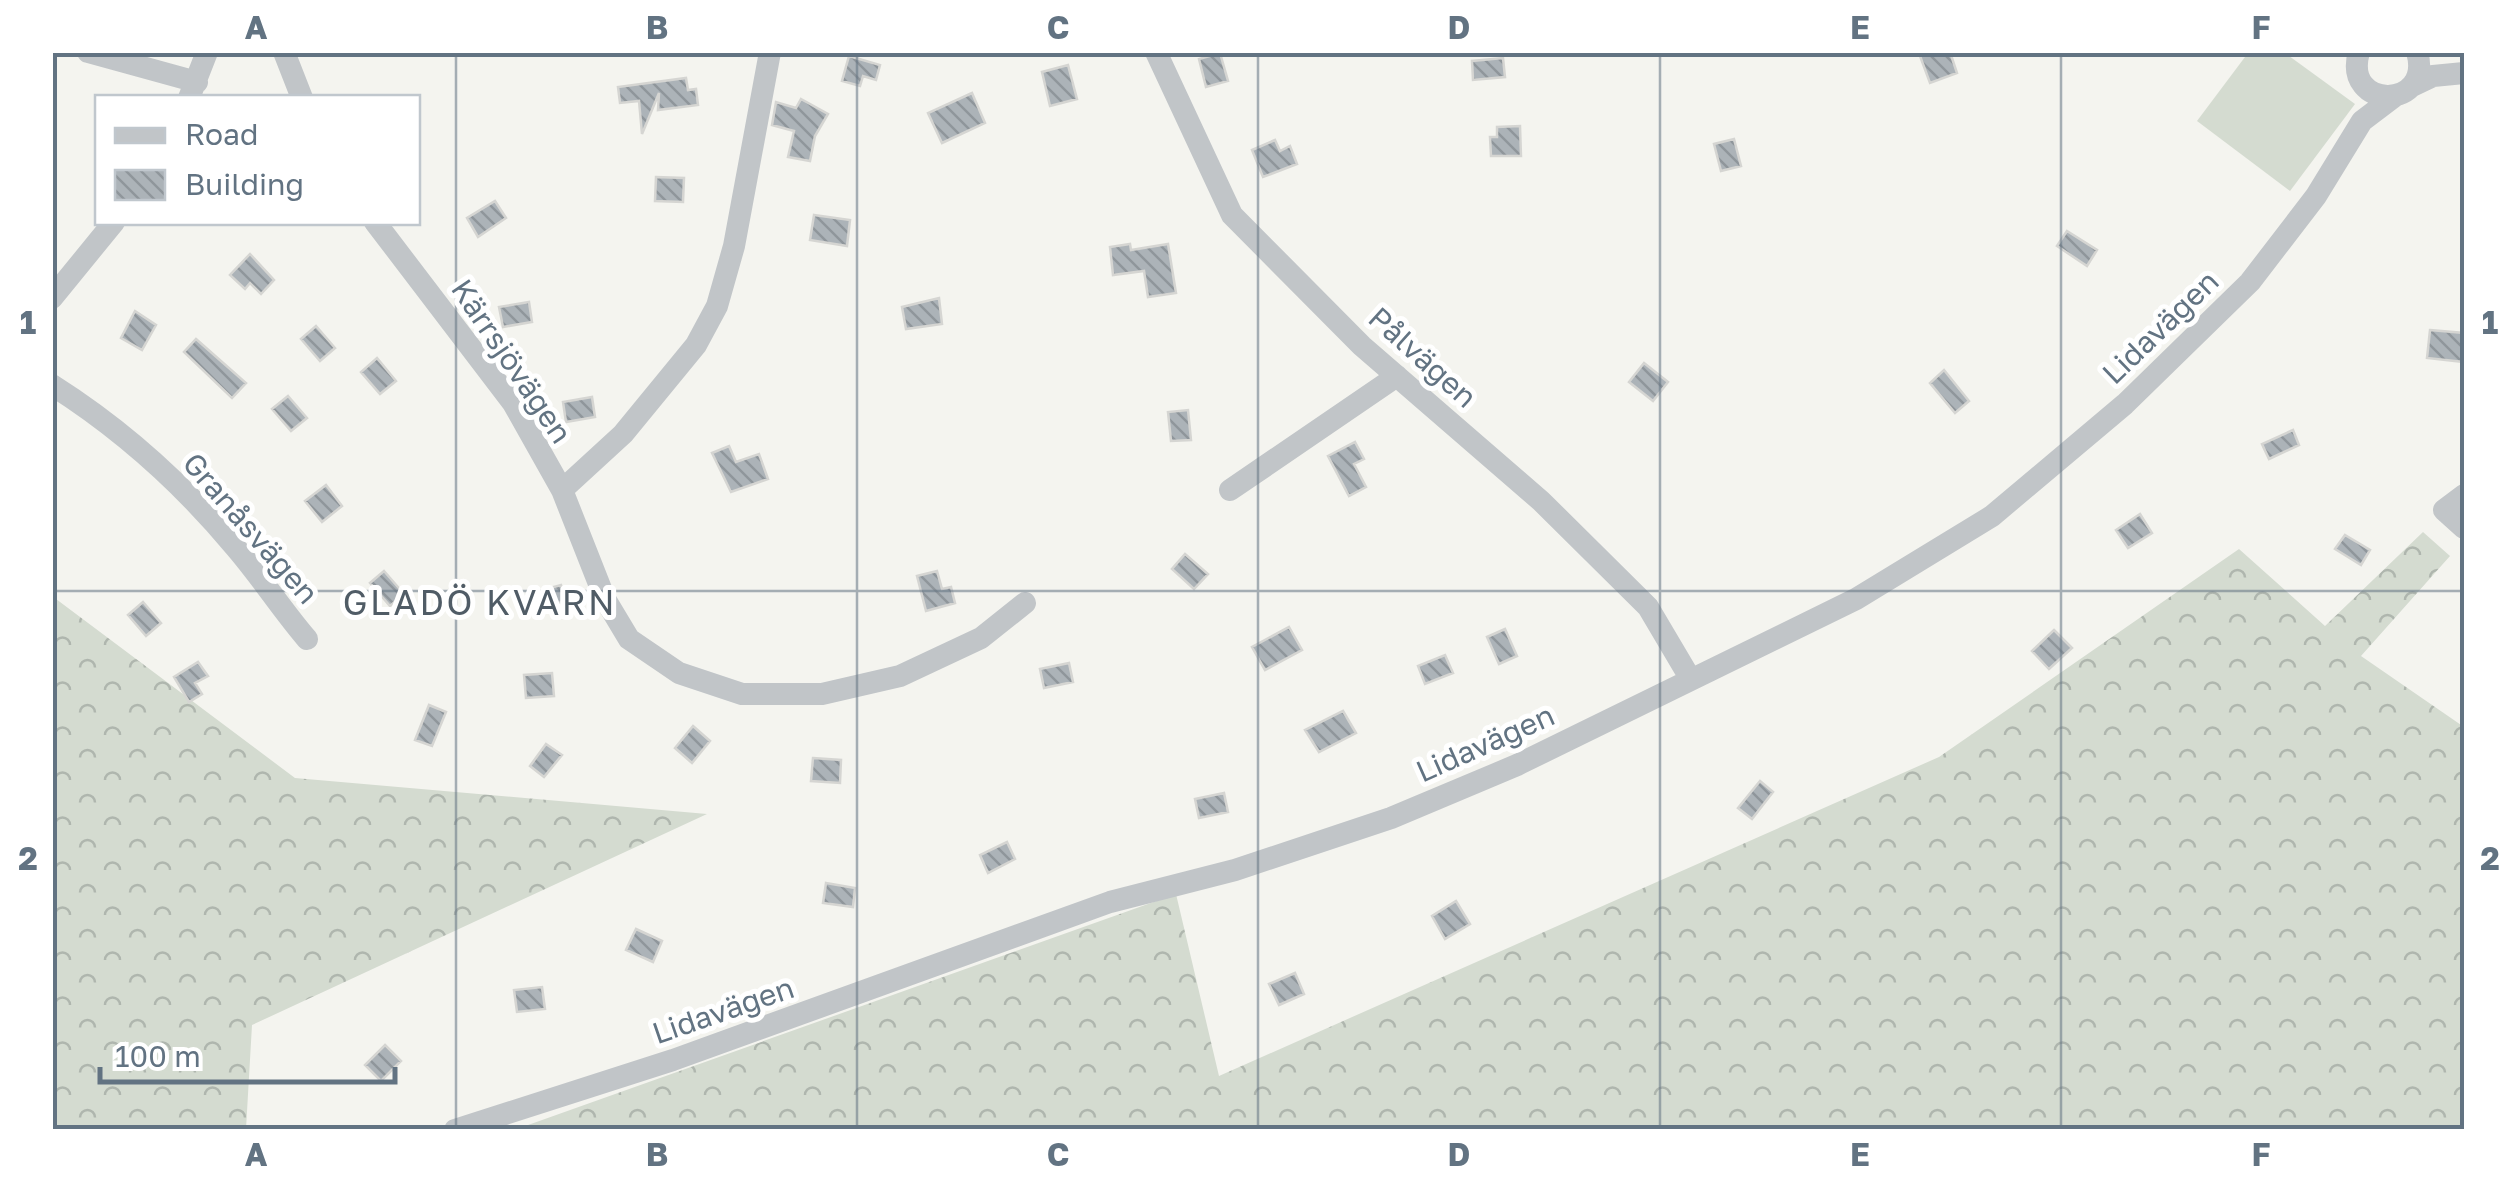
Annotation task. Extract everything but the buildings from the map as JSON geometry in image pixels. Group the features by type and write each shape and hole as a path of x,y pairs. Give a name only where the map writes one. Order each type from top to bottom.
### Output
{"street":[{"path":"88,52 193,90 206,52"},
{"path":"284,52 301,95"},
{"path":"562,490 623,434 696,345 717,306 734,246 770,52"},
{"name":"Pålvägen","path":"1156,52 1232,215 1362,346 1542,502 1648,607 1690,678"},
{"path":"2418,56 2431,68 2457,73"},
{"path":"2353,63 2374,94 2403,91 2419,68 2418,56"},
{"path":"2353,63 2364,94 2362,121"},
{"name":"Lidavägen","path":"455,1130 673,1060 1110,902 1236,870 1390,818 1518,765 1856,599 1992,516 2125,404 2250,282 2316,196 2362,121 2403,91 2433,76 2457,73"},
{"path":"52,298 112,225"},
{"name":"Kärrsjövägen","path":"377,225 513,403 562,490 605,598 629,638 679,673 742,694 822,694 900,676 981,638 1026,603"},
{"path":"1230,490 1397,376"},
{"name":"Granåsvägen","path":"52,385 108,421 185,490 239,551 307,639"},
{"path":"2464,495 2444,510 2464,528"}],"green space":[{"path":"2248,53 2285,53 2355,104 2290,191 2197,121"},
{"path":"2423,532 2450,556 2361,656 2464,727 2464,1129 514,1130 1176,894 1219,1076 1939,757 2239,549 2325,626"},
{"path":"52,596 295,778 707,814 252,1025 246,1129 53,1129"}],"district":[{"name":"GLADÖ KVARN","path":"480,602"}]}
